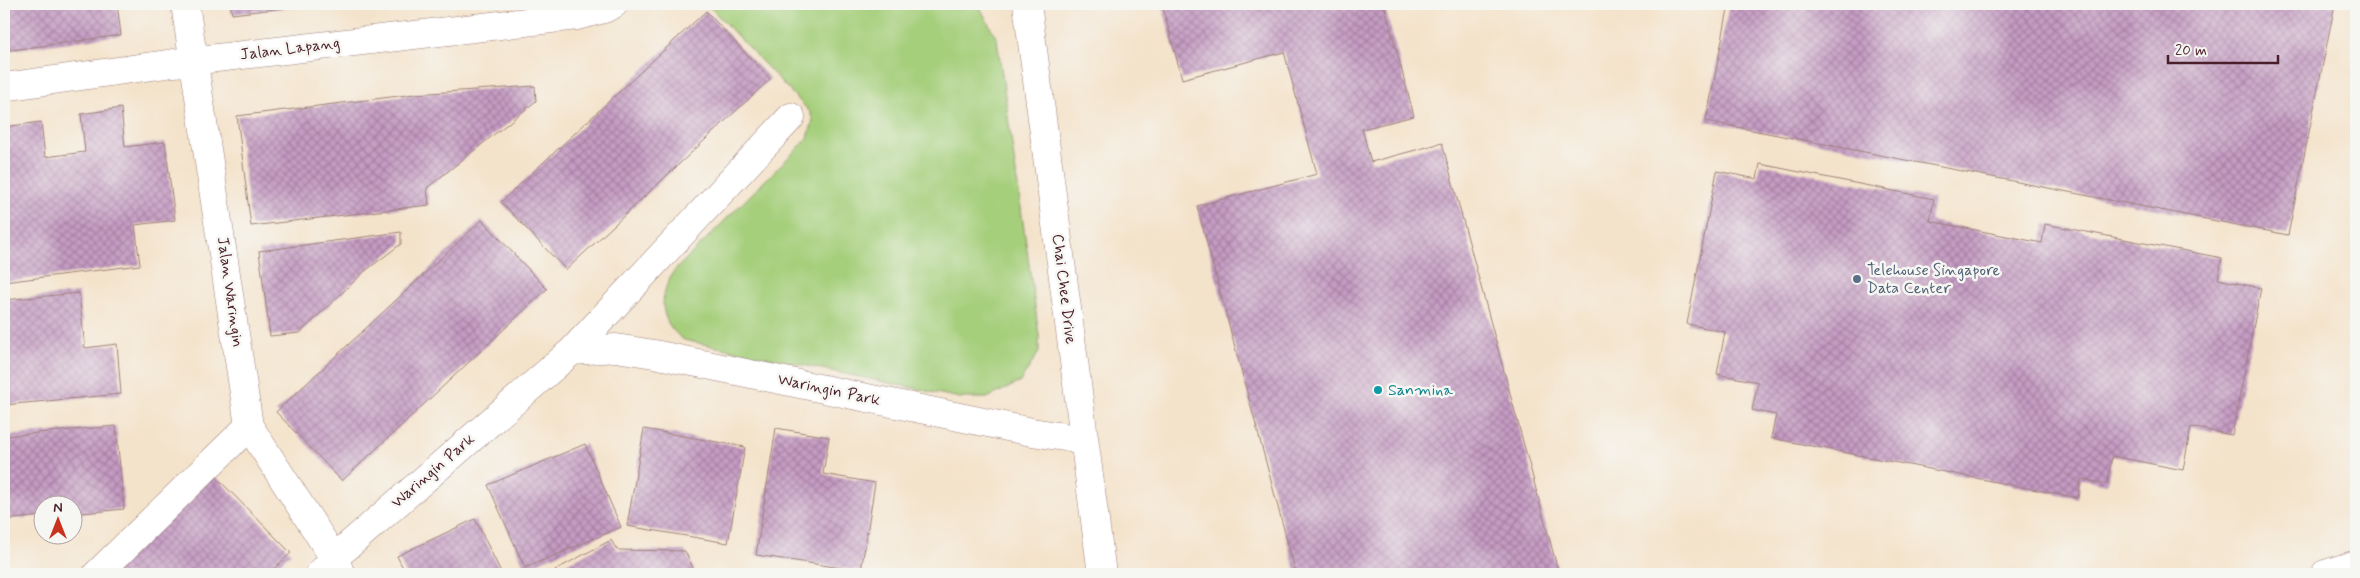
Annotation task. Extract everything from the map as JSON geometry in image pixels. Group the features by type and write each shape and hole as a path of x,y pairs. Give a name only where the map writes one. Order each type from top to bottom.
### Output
{"street":[{"name":"Jalan Waringin","path":"185,4 192,61 214,188 249,426 332,569"},
{"name":"Jalan Lapang","path":"4,87 192,61 577,16 604,10 614,4"},
{"name":"Chai Chee Drive","path":"1027,4 1102,574"},
{"name":"Waringin Park","path":"332,569 572,351 791,118"},
{"name":"Waringin Park","path":"572,351 616,348 654,354 1022,430 1071,438 1084,443"},
{"path":"97,574 249,426"},
{"path":"2324,574 2356,564"}],"green space":[{"path":"707,4 978,4 997,39 1039,335 1039,352 1020,382 987,398 960,398 684,340 676,333 666,317 663,300 673,272 808,138 813,120 810,112"}],"building":[{"path":"29,4 117,4 121,35 4,51 4,7"},
{"path":"230,4 311,4 311,5 232,14"},
{"name":"Sanmina","path":"1162,4 1384,4 1414,116 1362,129 1371,162 1442,143 1559,574 1296,574 1197,206 1317,174 1284,52 1182,79"},
{"path":"1729,4 2335,4 2288,235 1706,121"},
{"path":"706,11 770,79 566,270 501,202"},
{"path":"535,86 536,101 427,188 429,205 251,226 237,116 415,94"},
{"path":"121,108 125,147 165,142 175,220 135,225 140,265 4,282 4,127 41,122 45,157 85,152 81,114"},
{"path":"1760,164 1934,199 1930,221 2042,243 2045,224 2222,258 2218,279 2261,288 2232,435 2191,427 2183,470 2112,456 2107,484 2081,479 2078,498 1771,438 1776,415 1752,410 1758,382 1717,374 1725,332 1687,324 1717,171 1757,179"},
{"path":"482,220 547,289 342,481 276,412"},
{"path":"401,232 401,244 365,271 300,333 270,336 259,251"},
{"path":"79,293 85,348 117,344 121,394 4,405 4,300"},
{"path":"116,426 124,509 82,513 82,496 32,496 32,517 4,520 4,436"},
{"path":"776,428 829,437 823,474 875,483 861,571 756,555"},
{"path":"644,429 745,447 728,543 627,526"},
{"path":"585,444 621,527 525,568 488,485"},
{"path":"214,475 291,553 268,574 112,574"},
{"path":"475,519 502,574 406,574 397,556"},
{"path":"611,540 617,550 685,551 696,574 557,574 555,570"}],"place":[{"name":"Telehouse Singapore Data Center","path":"1857,279"},
{"name":"Sanmina","path":"1378,390"}]}
